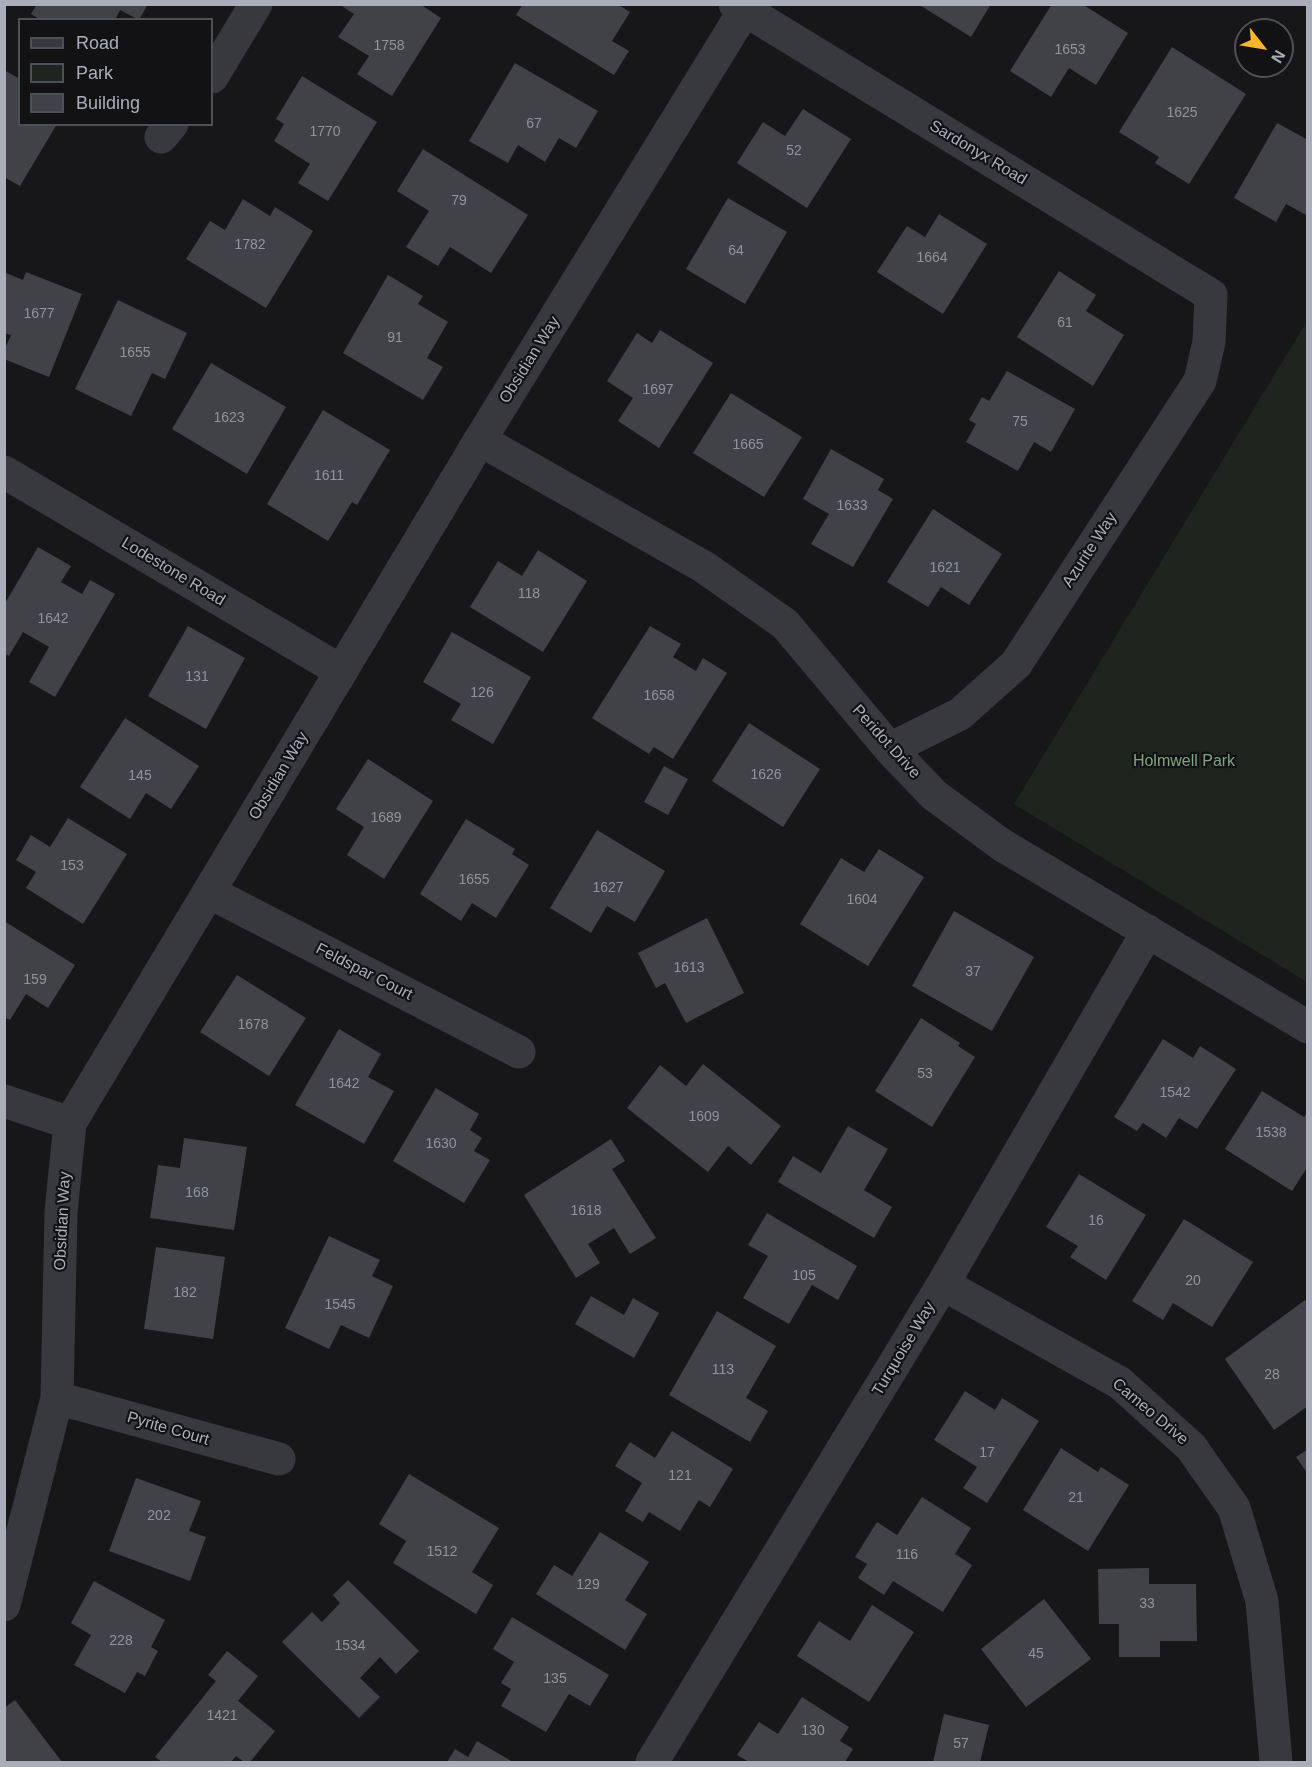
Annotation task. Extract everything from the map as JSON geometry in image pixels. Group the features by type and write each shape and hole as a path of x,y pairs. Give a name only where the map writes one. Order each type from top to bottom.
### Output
{"street":[{"path":"213,75 256,4"},
{"name":"Sardonyx Road","path":"740,8 1211,295"},
{"name":"Obsidian Way","path":"4,1605 57,1398 61,1212 70,1123 740,8"},
{"name":"Azurite Way","path":"890,749 960,714 1017,664 1200,381 1209,342 1211,295"},
{"name":"Peridot Drive","path":"480,440 704,567 784,624 890,749 934,795 1002,845 1308,1027"},
{"name":"Lodestone Road","path":"4,472 341,671"},
{"name":"Feldspar Court","path":"209,892 519,1052"},
{"name":"Turquoise Way","path":"652,1762 943,1284 1148,931"},
{"path":"4,1101 70,1123"},
{"name":"Cameo Drive","path":"943,1284 1120,1383 1191,1447 1234,1508 1262,1602 1276,1762"},
{"name":"Pyrite Court","path":"57,1398 279,1460"}],"green space":[{"name":"Holmwell Park","path":"1307,321 1307,982 1014,804"}],"building":[{"path":"37,4 148,4 140,18 135,18 120,10 116,18 38,18 31,14"},
{"path":"339,4 420,4 441,18 392,96 357,74 369,56 338,37 354,14"},
{"path":"523,4 617,4 630,12 612,41 629,51 614,75 516,15"},
{"path":"918,4 991,4 971,37"},
{"path":"1052,4 1082,4 1128,33 1096,85 1069,68 1051,97 1010,71"},
{"path":"1172,47 1246,94 1189,184 1155,163 1159,157 1119,132"},
{"path":"515,63 598,111 576,148 559,138 545,162 518,145 508,163 469,141"},
{"path":"4,70 18,78 18,126 56,126 20,186 4,177"},
{"path":"302,76 377,122 328,201 298,183 310,164 274,141 284,124 276,119"},
{"path":"803,109 851,139 807,208 737,163 763,122 785,136"},
{"path":"1277,123 1308,140 1308,216 1286,204 1276,222 1234,198"},
{"path":"423,149 528,215 491,273 450,247 438,266 406,247 429,211 397,191"},
{"path":"728,198 787,232 745,304 686,269"},
{"path":"243,199 270,216 275,207 313,231 266,308 186,259 210,221 225,230"},
{"path":"939,214 987,244 943,314 877,272 907,226 925,237"},
{"path":"1059,271 1096,295 1086,311 1124,335 1093,386 1017,337"},
{"path":"26,272 82,294 49,377 4,359 4,351 11,335 4,333 4,276 6,273 23,280"},
{"path":"388,275 423,296 418,304 448,322 427,358 443,367 423,400 343,353"},
{"path":"118,300 187,333 165,379 152,373 131,416 75,389"},
{"path":"660,330 713,363 659,448 618,421 633,398 607,381 637,333 652,343"},
{"path":"211,363 286,407 247,474 172,429"},
{"path":"1007,371 1075,409 1051,452 1034,442 1018,471 966,442 976,424 969,420 982,397 989,401"},
{"path":"731,393 802,437 764,497 693,453"},
{"path":"323,410 390,450 357,505 352,502 328,541 267,504"},
{"path":"831,449 884,479 878,490 893,499 853,567 811,544 829,514 803,499"},
{"path":"933,509 1002,554 969,605 941,587 928,607 887,582"},
{"path":"38,547 71,566 61,582 82,594 90,580 115,594 55,697 29,682 49,647 23,632 9,656 4,653 4,605"},
{"path":"538,550 587,581 543,652 470,607 498,561 522,576"},
{"path":"188,626 245,658 206,729 148,696"},
{"path":"650,626 681,644 673,657 696,671 703,658 727,673 673,759 654,747 649,754 592,718"},
{"path":"452,632 531,677 493,744 451,720 461,704 423,682"},
{"path":"125,718 199,766 171,809 146,793 130,819 80,787"},
{"path":"749,723 820,769 783,827 712,781"},
{"path":"368,759 433,801 384,879 347,855 364,827 336,809"},
{"path":"664,766 688,779 668,815 644,802"},
{"path":"68,818 127,854 83,924 26,888 36,872 16,860 31,835 50,847"},
{"path":"466,819 515,849 512,854 529,865 496,918 472,903 461,921 420,894"},
{"path":"597,830 665,871 635,922 607,906 591,933 550,908"},
{"path":"879,849 924,877 868,966 800,924 841,858 864,872"},
{"path":"954,911 1034,957 992,1031 912,986"},
{"path":"707,918 744,993 686,1023 665,983 656,988 638,953"},
{"path":"4,921 75,965 48,1008 26,994 10,1020 4,1017"},
{"path":"237,975 306,1018 269,1076 200,1032"},
{"path":"921,1018 960,1043 958,1046 975,1057 932,1127 875,1091"},
{"path":"339,1029 381,1054 368,1077 394,1091 364,1144 295,1105"},
{"path":"1163,1039 1193,1058 1200,1046 1236,1069 1197,1129 1179,1118 1166,1138 1143,1123 1137,1131 1114,1117"},
{"path":"703,1064 781,1126 751,1165 728,1146 708,1172 627,1108 660,1065 686,1086"},
{"path":"436,1088 479,1114 470,1130 482,1138 474,1151 490,1160 464,1203 393,1161"},
{"path":"1262,1091 1304,1117 1308,1112 1308,1166 1292,1191 1225,1149"},
{"path":"848,1126 888,1149 864,1190 892,1207 874,1238 778,1182 793,1156 821,1173"},
{"path":"184,1138 247,1147 234,1230 150,1218 158,1165 180,1168"},
{"path":"611,1139 625,1161 612,1169 656,1238 630,1254 614,1228 588,1244 600,1263 576,1278 524,1195"},
{"path":"1079,1174 1146,1215 1106,1280 1070,1257 1078,1246 1046,1227"},
{"path":"767,1213 857,1266 838,1300 812,1285 789,1324 743,1298 768,1256 748,1245"},
{"path":"1184,1219 1253,1262 1212,1327 1173,1303 1163,1320 1132,1301"},
{"path":"329,1236 380,1260 372,1276 393,1286 369,1338 341,1325 329,1349 285,1328"},
{"path":"156,1247 225,1257 213,1339 144,1329"},
{"path":"591,1296 624,1315 633,1298 659,1313 634,1358 575,1324"},
{"path":"1305,1300 1308,1303 1308,1406 1274,1430 1225,1359"},
{"path":"717,1311 776,1346 746,1398 768,1411 750,1442 669,1395"},
{"path":"965,1391 995,1410 1002,1398 1039,1421 987,1503 963,1488 977,1467 934,1440"},
{"path":"672,1431 733,1469 710,1507 699,1500 680,1531 649,1512 643,1522 625,1511 642,1483 615,1466 630,1442 655,1458"},
{"path":"1061,1448 1098,1472 1101,1467 1129,1485 1088,1551 1023,1510"},
{"path":"1308,1449 1308,1474 1296,1457"},
{"path":"409,1474 499,1528 472,1572 493,1585 476,1614 393,1563 406,1541 379,1524"},
{"path":"136,1478 201,1501 189,1531 206,1537 190,1581 109,1551"},
{"path":"922,1497 971,1528 955,1554 972,1565 943,1612 893,1581 884,1595 858,1578 867,1564 855,1557 877,1522 897,1535"},
{"path":"600,1532 649,1562 625,1600 647,1614 625,1650 536,1594 554,1565 572,1576"},
{"path":"1149,1568 1149,1584 1196,1584 1197,1641 1160,1641 1160,1657 1119,1657 1119,1624 1099,1624 1098,1569"},
{"path":"348,1580 419,1651 396,1674 380,1657 360,1678 380,1697 359,1718 282,1642 312,1612 322,1622 340,1603 333,1595"},
{"path":"94,1581 165,1620 151,1647 158,1651 145,1676 137,1672 125,1693 74,1665 91,1635 71,1623"},
{"path":"1044,1599 1091,1659 1026,1707 981,1649"},
{"path":"872,1605 914,1632 869,1702 797,1656 819,1621 850,1641"},
{"path":"512,1617 609,1675 590,1706 569,1694 546,1732 501,1706 511,1689 501,1683 514,1662 493,1649"},
{"path":"227,1651 258,1676 238,1701 275,1731 250,1762 244,1762 236,1756 231,1762 162,1762 155,1757 216,1681 208,1675"},
{"path":"802,1697 849,1727 840,1741 853,1749 845,1762 749,1762 737,1755 759,1722 778,1734"},
{"path":"15,1700 62,1762 4,1762 4,1708"},
{"path":"944,1714 989,1725 980,1762 933,1762"},
{"path":"477,1741 513,1762 447,1762 455,1749 468,1757"}]}
